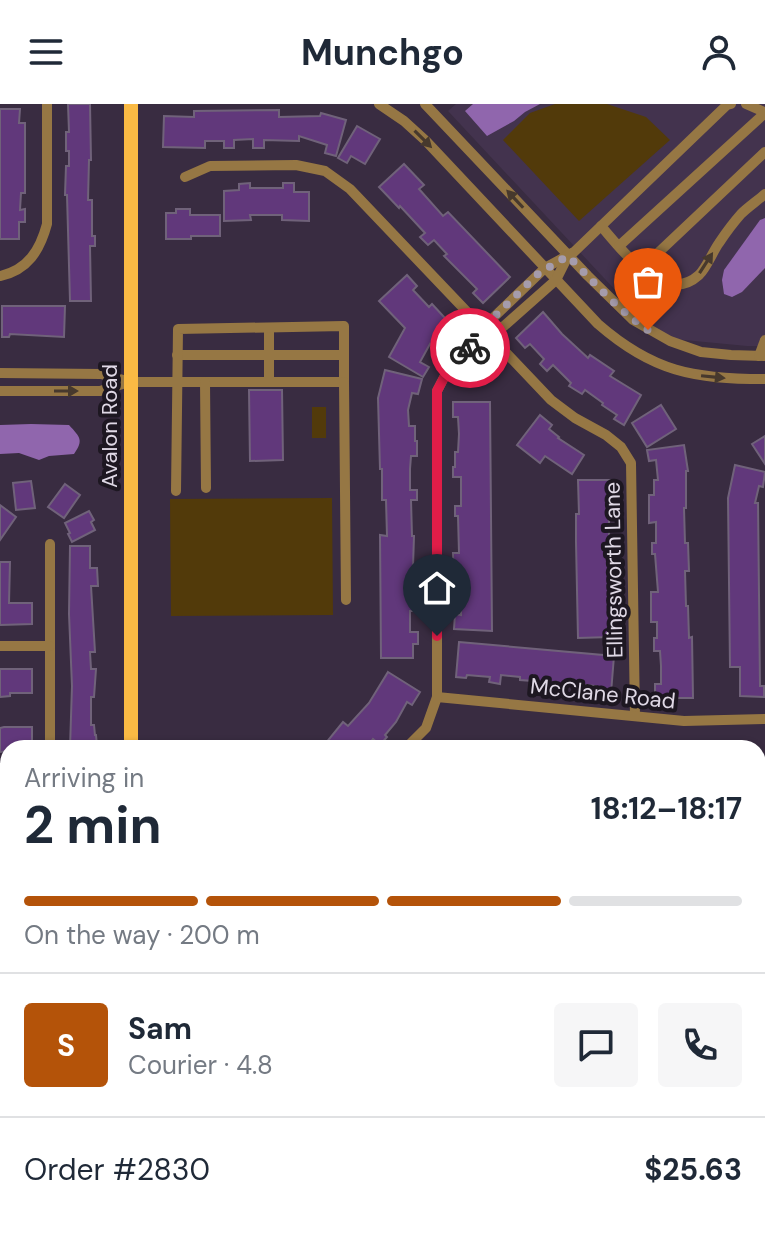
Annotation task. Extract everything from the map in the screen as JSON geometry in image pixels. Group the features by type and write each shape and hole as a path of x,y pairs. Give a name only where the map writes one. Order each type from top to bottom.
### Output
{"main road":[{"name":"Avalon Road","path":"131,104 131,740"}],"street":[{"path":"0,276 21,269 34,257 45,232 47,104"},
{"path":"379,104 394,108 617,341 672,369 704,377 765,379"},
{"path":"425,104 612,302 633,320 663,338 701,352 762,356 765,340"},
{"path":"414,740 426,728 437,697 437,391 450,366 487,331 494,317 545,268 568,256 731,104"},
{"path":"619,246 764,114 746,104"},
{"path":"642,268 765,152"},
{"name":"Ellingsworth Lane","path":"185,177 210,166 296,165 325,171 350,189 551,400 621,447 631,463 635,716"},
{"path":"601,226 642,268 657,280 674,286 692,280 701,273 741,213 765,194"},
{"path":"487,331 504,326 556,280 568,256"},
{"path":"516,296 526,306"},
{"path":"176,491 178,329 344,326 346,600"},
{"path":"269,328 269,382"},
{"path":"177,355 344,355"},
{"path":"0,373 101,374 131,382 344,382"},
{"path":"0,391 100,391 131,382"},
{"path":"205,382 206,488"},
{"path":"50,544 50,740"},
{"path":"0,646 50,646"},
{"name":"McClane Road","path":"437,697 684,721 765,719"}],"shaded area":[{"path":"456,104 765,104 765,346 663,338 448,111"},
{"path":"473,104 540,104 487,136 465,111"},
{"path":"555,104 607,104 646,117 670,140 579,221 503,140 530,113"},
{"path":"765,218 765,268 742,292 732,297 724,294 724,270 760,220"},
{"path":"312,407 326,407 326,438 312,438"},
{"path":"0,425 69,425 79,439 74,454 39,460 19,453 0,454"},
{"path":"332,498 333,615 171,616 170,499"}],"building":[{"path":"68,104 90,104 88,200 92,200 92,236 95,236 95,246 90,246 91,301 70,301 65,195 66,166 69,166 69,151 66,151"},
{"path":"0,109 20,109 19,123 25,123 25,193 21,193 20,210 25,209 25,222 19,222 19,239 0,239"},
{"path":"279,110 279,117 320,116 321,113 346,120 336,156 325,153 327,145 299,136 299,141 264,140 264,148 253,148 253,139 234,140 234,148 224,148 224,141 205,141 205,148 163,147 164,116 194,117 194,111"},
{"path":"357,126 380,139 365,164 351,156 347,163 338,158"},
{"path":"404,164 424,185 419,189 443,216 448,212 510,277 483,303 473,293 477,289 444,256 447,254 434,240 428,245 420,237 425,233 379,187"},
{"path":"250,183 250,188 283,188 283,183 294,183 294,192 309,192 309,221 282,220 282,215 250,215 251,220 224,221 224,191 239,190 239,184"},
{"path":"176,209 190,209 190,215 220,215 220,236 166,239 166,213 176,213"},
{"path":"407,275 417,286 413,290 429,307 432,304 457,331 446,342 443,338 433,347 430,344 420,362 429,367 423,377 389,357 405,328 379,301"},
{"path":"2,306 65,306 64,337 10,334 9,337 2,337"},
{"path":"543,312 588,358 590,355 614,371 610,376 641,395 624,425 614,419 617,415 585,390 582,394 569,386 571,383 553,365 547,371 540,364 544,359 530,344 525,348 516,338"},
{"path":"385,370 422,379 418,394 412,393 408,410 409,426 415,426 417,441 417,456 411,456 410,469 410,490 417,490 417,500 411,500 413,567 417,567 418,582 412,582 413,600 418,600 418,611 410,611 410,632 418,632 418,644 413,644 413,658 381,658 380,535 387,536 386,500 382,500 378,398"},
{"path":"249,390 282,390 283,460 250,461"},
{"path":"453,402 490,402 492,631 454,629 455,614 461,615 459,585 454,585 453,553 459,553 455,506 461,506 461,477 453,477 459,434 458,417 453,417"},
{"path":"661,405 676,429 647,447 632,423"},
{"path":"540,415 552,425 549,429 558,438 584,455 572,474 545,456 540,463 517,445"},
{"path":"765,436 765,464 752,444"},
{"path":"684,445 688,471 684,508 689,571 685,571 686,606 689,638 692,637 693,698 655,698 655,684 661,684 661,666 660,651 654,651 657,622 651,622 651,592 658,592 655,554 652,554 652,543 656,543 656,522 649,523 649,495 654,495 654,480 658,480 656,460 649,461 647,450"},
{"path":"735,465 765,472 763,487 759,486 755,503 758,503 760,686 764,686 764,697 740,696 740,667 730,667 728,498"},
{"path":"578,480 613,480 613,491 607,491 609,560 614,559 614,574 609,574 609,591 615,591 615,624 610,624 610,637 578,638"},
{"path":"31,481 35,508 16,510 13,483"},
{"path":"65,484 80,495 64,518 48,507"},
{"path":"0,505 16,517 0,540"},
{"path":"89,511 95,530 72,542 65,523"},
{"path":"70,546 90,546 90,568 97,568 98,586 91,586 95,652 90,652 91,669 96,669 94,697 91,697 91,725 94,725 96,740 70,740"},
{"path":"0,562 10,562 9,603 32,603 32,624 0,625"},
{"path":"459,642 614,656 611,693 595,692 596,686 579,684 579,687 533,687 533,681 501,675 500,684 489,682 490,677 456,677"},
{"path":"0,669 32,669 32,693 10,693 10,696 0,697"},
{"path":"388,672 420,692 412,705 407,702 384,740 328,740 343,722 348,726 369,703"},
{"path":"32,727 32,740 0,740 0,728"}],"way so far":[{"path":"470,348 487,331 494,317 539,273 568,256 612,302 648,330"}],"route":[{"path":"437,636 437,391 450,366 470,348"}]}
